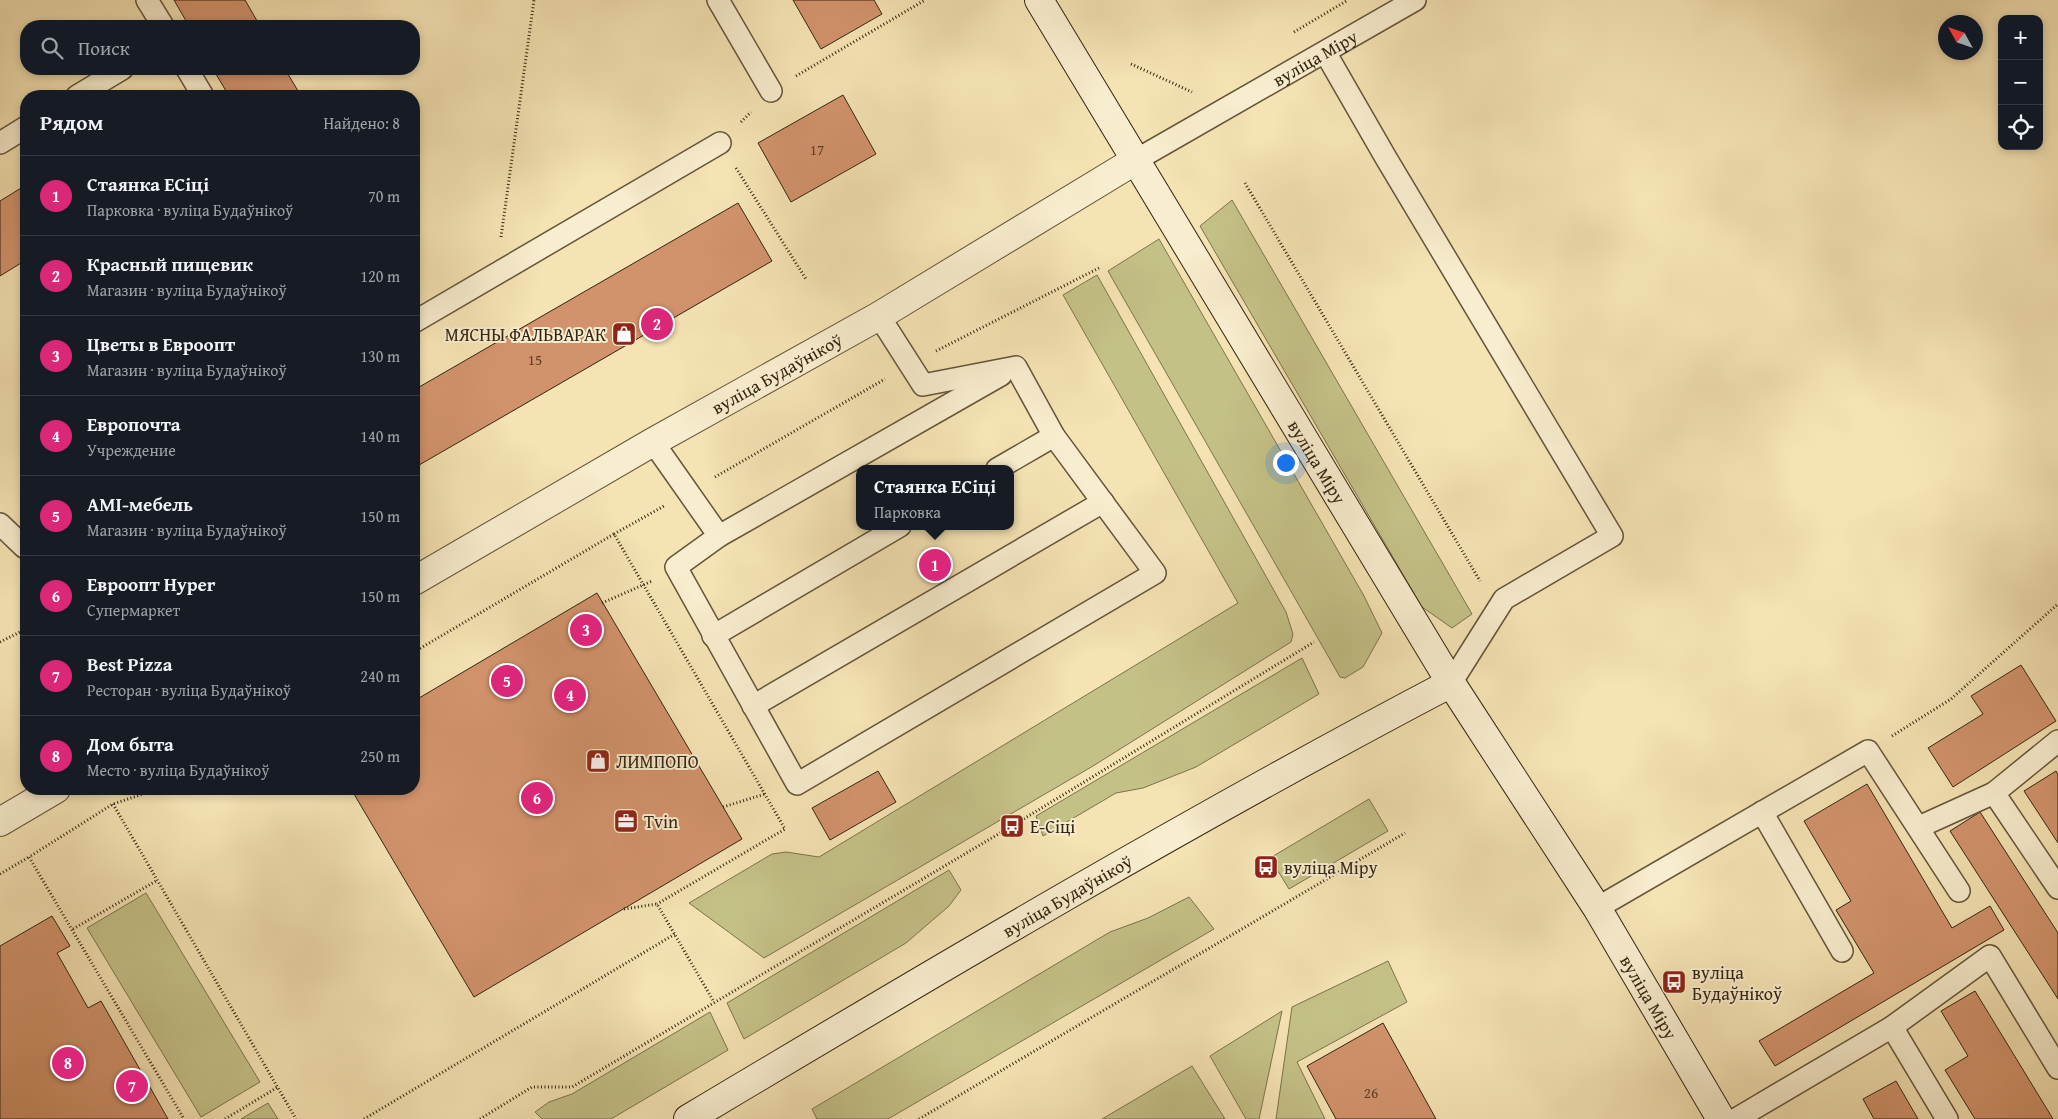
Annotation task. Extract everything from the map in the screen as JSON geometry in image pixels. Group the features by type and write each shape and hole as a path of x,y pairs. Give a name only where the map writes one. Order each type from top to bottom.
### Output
{"main road":[{"name":"вуліца Міру","path":"1039,0 1452,683 1597,908 1721,1119"},
{"name":"вуліца Будаўнікоў","path":"420,578 653,442 879,316 1136,160"},
{"name":"вуліца Будаўнікоў","path":"688,1119 1133,858 1347,738 1452,683"},
{"path":"0,822 46,795"}],"lane":[{"path":"147,0 159,20"},
{"path":"718,0 771,91"},
{"name":"вуліца Міру","path":"1136,160 1415,0"},
{"path":"1325,52 1391,167 1612,536 1504,599 1452,683"},
{"path":"86,90 112,75"},
{"path":"191,75 199,90"},
{"path":"0,142 20,130"},
{"path":"420,319 720,143"},
{"path":"879,316 923,385 1016,367"},
{"path":"1016,367 1054,436 1155,572 796,784 676,567 719,536 1016,367"},
{"path":"1004,465 1054,436"},
{"path":"653,442 719,536"},
{"path":"753,706 1103,502"},
{"path":"0,524 20,546"},
{"path":"714,636 893,530"},
{"path":"1919,827 1994,793 2058,741"},
{"path":"1597,908 1868,751 1919,827 1958,891"},
{"path":"1994,793 2058,888"},
{"path":"1762,812 1842,951"},
{"path":"1736,1119 1892,1027 1990,956 2058,1068"},
{"path":"1892,1027 1947,1119"}],"path":[{"path":"496,275 534,0"},
{"path":"806,280 720,143 771,91 925,0"},
{"path":"1291,34 1348,0"},
{"path":"1132,64 1193,93 1201,88"},
{"path":"1245,184 1498,610"},
{"path":"420,648 614,534 910,364 1099,268"},
{"path":"614,534 784,829 657,904 624,909"},
{"path":"602,603 645,585 676,567"},
{"path":"1868,751 1952,699 2058,604"},
{"path":"0,642 20,632"},
{"path":"480,1119 532,1087 572,1086 1012,826 1314,642"},
{"path":"723,807 796,784"},
{"path":"0,874 112,804 140,795"},
{"path":"112,804 296,1119"},
{"path":"919,1119 1404,833"},
{"path":"29,857 184,1119"},
{"path":"73,929 156,881"},
{"path":"657,904 714,1002"},
{"path":"364,1119 675,934"},
{"path":"225,1119 278,1087"}],"shaded area":[{"path":"1232,200 1472,614 1452,628 1422,607 1200,226"},
{"path":"1159,239 1364,596 1382,633 1363,667 1345,678 1340,677 1108,271"},
{"path":"1097,275 1286,612 1293,634 1291,642 1093,766 764,958 689,903 772,854 786,852 819,857 1238,603 1063,295"},
{"path":"1302,658 1319,694 1196,767 1143,788 1116,793 1043,836 1036,816"},
{"path":"1369,799 1388,831 1289,889 1270,858"},
{"path":"949,870 961,890 949,906 906,943 744,1039 727,1003"},
{"path":"146,893 260,1082 201,1117 87,928"},
{"path":"1189,897 1214,929 888,1119 817,1119 812,1109 1110,932 1148,918"},
{"path":"1388,961 1407,1002 1297,1062 1325,1119 1276,1119 1292,1007"},
{"path":"1282,1011 1259,1119 1246,1119 1210,1056"},
{"path":"710,1012 728,1050 611,1119 542,1119 535,1112 549,1102 572,1094"},
{"path":"1192,1066 1225,1119 1102,1119"},
{"path":"268,1103 278,1119 241,1119"}],"building":[{"path":"174,0 245,0 257,20 186,20"},
{"path":"793,0 874,0 882,14 821,49"},
{"path":"217,75 289,75 297,90 225,90"},
{"path":"843,95 876,154 791,202 758,143"},
{"path":"20,189 20,264 0,276 0,201"},
{"path":"738,203 772,261 420,465 420,387"},
{"path":"597,593 742,839 474,997 355,795 420,795 420,697"},
{"path":"2021,665 2056,721 1953,787 1928,748 1983,714 1971,696"},
{"path":"878,771 896,802 830,840 812,808"},
{"path":"2056,771 2058,775 2058,843 2024,791"},
{"path":"1867,784 1952,928 1990,906 2004,930 1775,1066 1759,1041 1874,973 1836,910 1851,901 1804,821"},
{"path":"1980,812 2058,933 2058,999 1950,831"},
{"path":"52,916 70,946 57,953 88,1008 101,1001 168,1119 0,1119 0,946"},
{"path":"1975,991 2053,1119 1975,1119 1945,1070 1968,1056 1941,1011"},
{"path":"1383,1023 1436,1119 1336,1119 1307,1066"},
{"path":"1896,1081 1918,1119 1874,1119 1863,1099"}],"place":[{"name":"Красный пищевик","path":"657,324"},
{"name":"МЯСНЫ ФАЛЬВАРАК","path":"624,334"},
{"name":"Стаянка ЕСіці","path":"935,565"},
{"name":"Цветы в Евроопт","path":"586,630"},
{"name":"AMI-мебель","path":"507,681"},
{"name":"Европочта","path":"570,695"},
{"name":"ЛИМПОПО","path":"598,761"},
{"name":"Евроопт Hyper","path":"537,798"},
{"name":"Tvin","path":"626,821"},
{"name":"Е-Сіці","path":"1012,826"},
{"name":"вуліца Міру","path":"1266,867"},
{"name":"вуліца Будаўнікоў","path":"1674,982"},
{"name":"Дом быта","path":"68,1063"},
{"name":"Best Pizza","path":"132,1086"}]}
